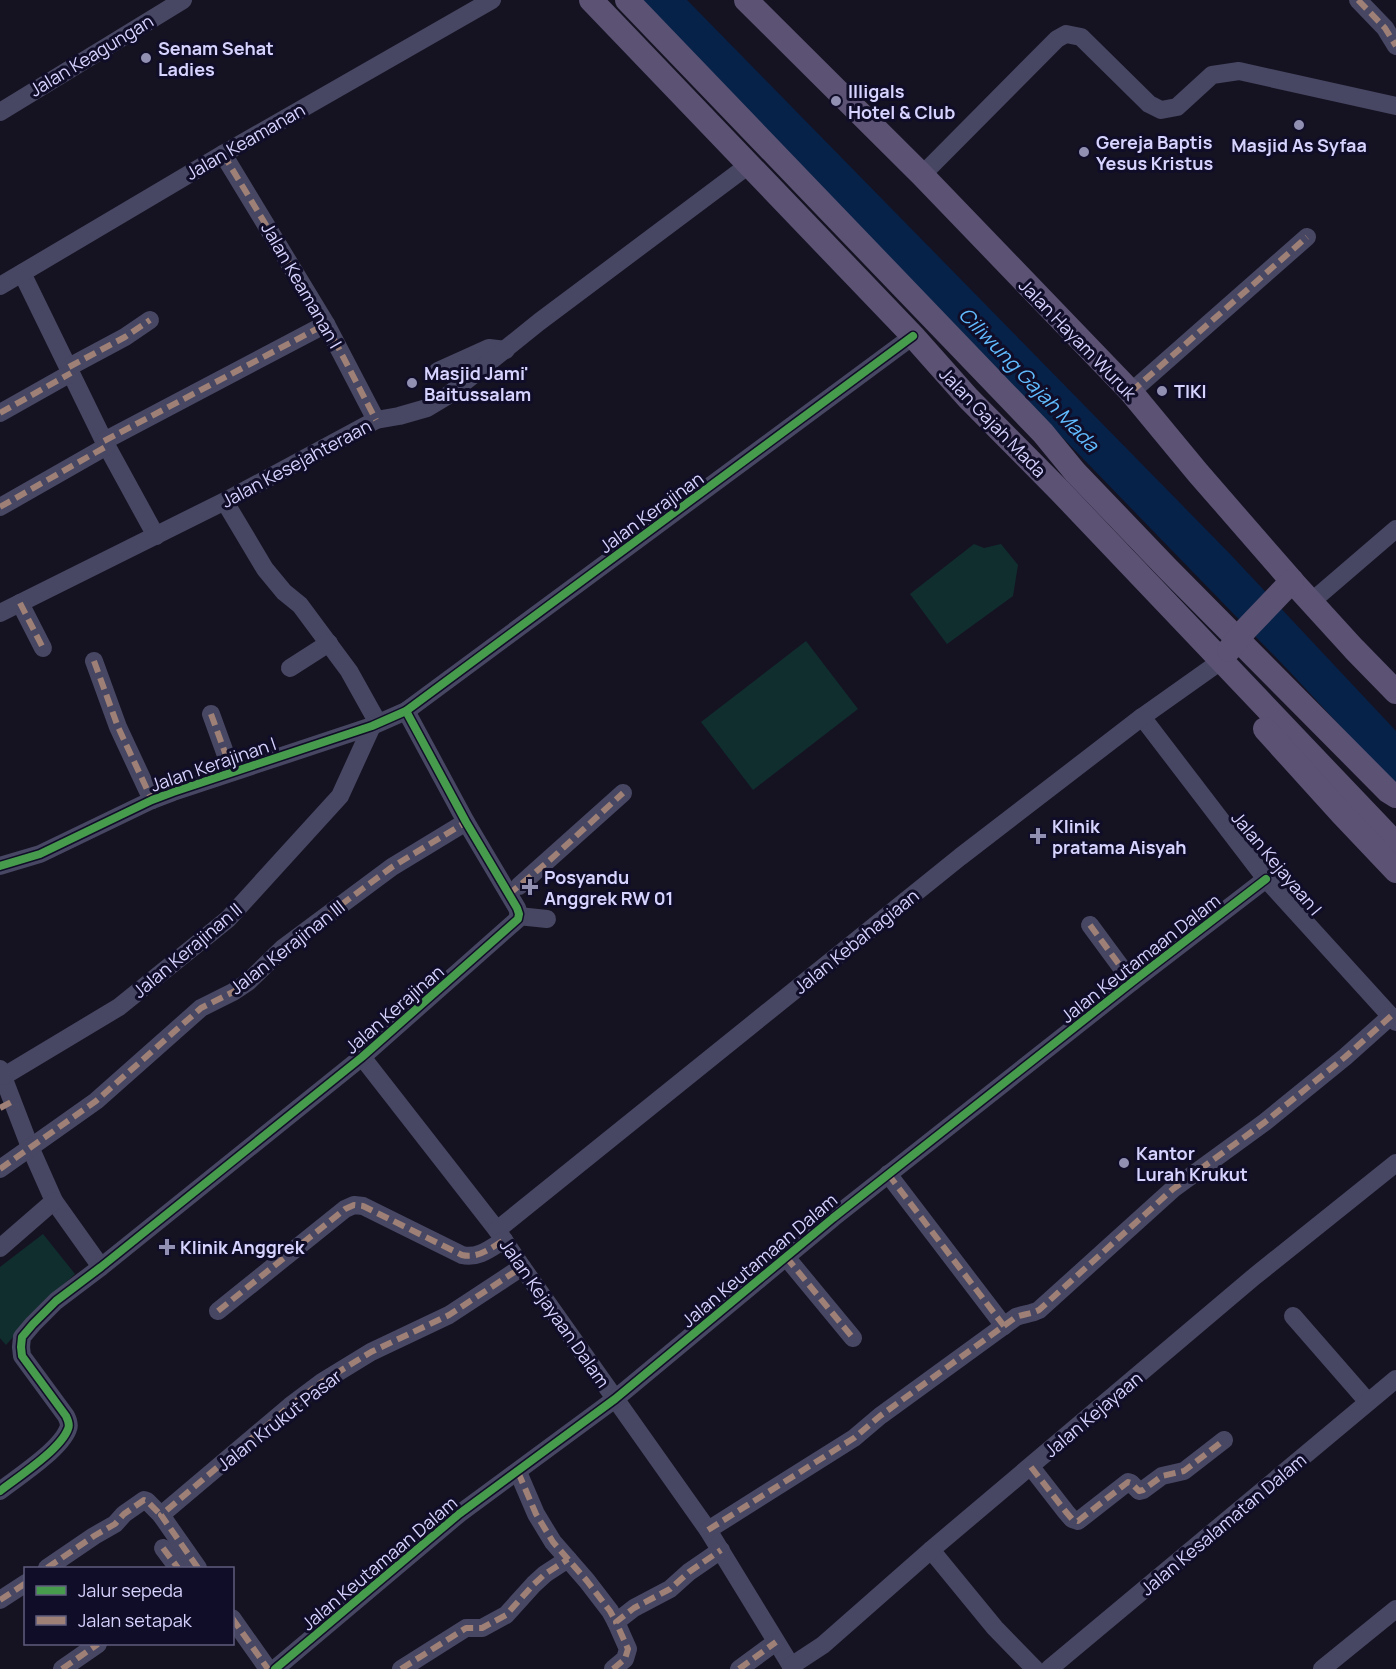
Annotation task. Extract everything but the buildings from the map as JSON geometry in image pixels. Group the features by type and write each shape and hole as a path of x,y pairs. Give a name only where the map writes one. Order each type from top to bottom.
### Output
{"main road":[{"name":"Jalan Gajah Mada","path":"591,0 830,248 968,398 1060,491 1396,844"},
{"name":"Jalan Gajah Mada","path":"627,0 1043,433 1075,472 1242,634 1392,793"},
{"name":"Jalan Hayam Wuruk","path":"746,0 922,175 1131,392 1285,589 1311,602 1396,692"},
{"path":"830,248 848,231"},
{"path":"1285,589 1242,634 1228,668 1254,717 1396,870"},
{"path":"1351,796 1366,806 1396,819"}],"street":[{"name":"Jalan Keagungan","path":"0,112 183,0"},
{"name":"Jalan Keamanan","path":"0,286 223,154 492,0"},
{"path":"1358,0 1385,28 1396,46"},
{"path":"922,175 1056,39 1066,34 1081,36 1149,104 1161,110 1177,107 1212,75 1239,71 1396,106"},
{"name":"Jalan Keamanan I","path":"223,154 326,324 376,420"},
{"name":"Jalan Kesejahteraan","path":"0,613 225,502 376,420 427,408 447,396 539,322 750,165"},
{"path":"1131,392 1307,237"},
{"path":"22,273 106,444 156,536"},
{"path":"0,413 150,320"},
{"path":"0,507 106,444 326,324"},
{"name":"Jalan Kerajinan","path":"375,725 406,711 913,336"},
{"path":"438,371 489,348 506,350"},
{"path":"225,502 265,569 284,592 300,605 349,671 375,725"},
{"path":"1311,602 1396,528"},
{"path":"20,603 43,648"},
{"path":"290,668 329,644"},
{"path":"94,661 118,727 152,800"},
{"name":"Jalan Kebahagiaan","path":"218,1311 345,1209 354,1205 363,1206 462,1255 468,1256 484,1252 501,1235 960,857 1142,717 1228,668"},
{"path":"406,711 466,822 517,908 518,916 547,919"},
{"path":"211,714 232,772"},
{"name":"Jalan Kejayaan I","path":"1142,717 1266,879 1393,1019"},
{"name":"Jalan Kerajinan I","path":"0,866 40,854 152,800 375,725"},
{"name":"Jalan Kerajinan II","path":"2,1073 119,1007 228,919 340,796 375,725"},
{"path":"519,886 623,793"},
{"name":"Jalan Kerajinan III","path":"0,1169 96,1101 201,1008 248,982 283,948 392,867 466,822"},
{"name":"Jalan Keutamaan Dalam","path":"275,1669 459,1515 615,1400 888,1174 1266,879"},
{"name":"Jalan Kerajinan","path":"0,1491 46,1455 68,1429 68,1419 22,1356 22,1337 33,1324 56,1301 362,1057 516,922 518,916"},
{"path":"1090,926 1132,982"},
{"path":"708,1530 854,1438 880,1416 1004,1326 1021,1315 1031,1314 1050,1301 1173,1189 1265,1122 1393,1019"},
{"name":"Jalan Kejayaan Dalam","path":"362,1057 501,1235 708,1530 792,1667"},
{"path":"2,1073 6,1104 30,1147 54,1201 101,1267"},
{"name":"Jalan Kejayaan","path":"792,1667 823,1645 931,1550 1256,1276 1396,1163"},
{"path":"888,1174 1004,1326"},
{"path":"0,1248 54,1201"},
{"path":"786,1257 853,1338"},
{"name":"Jalan Krukut Pasar","path":"161,1515 290,1406 322,1382 371,1352 449,1315 522,1267"},
{"path":"1293,1316 1368,1402"},
{"name":"Jalan Kesalamatan Dalam","path":"1049,1669 1396,1379"},
{"path":"1031,1467 1072,1519 1078,1521 1128,1482 1139,1491 1143,1490 1162,1476 1184,1471 1224,1440"},
{"path":"518,1472 536,1514 553,1542 610,1611 616,1622 628,1649 625,1659 613,1669"},
{"path":"50,1567 115,1524 124,1514 144,1500 161,1515 197,1567"},
{"path":"164,1548 177,1567"},
{"path":"616,1622 634,1608 670,1589 689,1572 721,1550"},
{"path":"931,1550 995,1628 1035,1669"},
{"path":"401,1669 466,1628 482,1628 506,1615 545,1574 568,1559"},
{"path":"0,1600 24,1584"},
{"path":"1322,1669 1396,1610"},
{"path":"234,1621 268,1669"},
{"path":"739,1669 776,1642"},
{"path":"62,1669 97,1645"}],"green space":[{"path":"974,544 984,548 1001,544 1018,565 1013,596 947,644 910,594"},
{"path":"806,641 858,709 753,790 701,722"},
{"path":"43,1234 75,1274 42,1304 6,1345 0,1338 0,1267"}],"water":[{"name":"Ciliwung Gajah Mada","path":"638,0 687,0 1230,554 1396,731 1396,786 1291,673"}],"marked path":[{"path":"1358,0 1385,28 1396,46"},
{"path":"223,154 326,324 376,420"},
{"path":"1131,392 1307,237"},
{"path":"69,367 125,337 150,320"},
{"path":"104,441 326,324"},
{"path":"0,413 71,373"},
{"path":"0,507 107,446"},
{"path":"20,603 43,648"},
{"path":"94,661 118,727 152,800"},
{"path":"211,714 232,772"},
{"path":"508,895 623,793"},
{"path":"0,1169 96,1101 201,1008 248,982 283,948 392,867 466,822"},
{"path":"1090,925 1132,982"},
{"path":"708,1530 854,1438 880,1416 1016,1317 1039,1310 1173,1189 1265,1122 1391,1016"},
{"path":"0,1108 13,1101"},
{"path":"888,1174 1004,1326"},
{"path":"218,1311 345,1209 354,1205 363,1206 462,1255 479,1254 504,1240"},
{"path":"786,1257 853,1338"},
{"path":"197,1567 161,1515 290,1406 322,1382 371,1352 449,1315 522,1267"},
{"path":"1031,1467 1072,1519 1078,1521 1128,1482 1139,1491 1143,1490 1162,1476 1184,1471 1224,1440"},
{"path":"518,1472 536,1514 553,1542 587,1581 616,1622"},
{"path":"48,1567 115,1524 124,1514 144,1500 161,1515"},
{"path":"163,1548 177,1567"},
{"path":"613,1669 625,1659 628,1649 616,1622 634,1608 670,1589 689,1572 721,1550"},
{"path":"401,1669 466,1628 482,1628 506,1615 545,1574 568,1559"},
{"path":"0,1600 24,1584"},
{"path":"234,1621 268,1669"},
{"path":"739,1669 776,1642"},
{"path":"62,1669 97,1645"}],"cycle path":[{"path":"0,866 40,854 152,800 372,726 406,711 913,336"},
{"path":"0,1491 57,1446 69,1427 66,1416 22,1356 22,1337 33,1324 56,1301 362,1057 518,919 517,908 466,822 406,711"},
{"path":"275,1669 459,1514 615,1399 833,1218 1266,879"}],"place":[{"name":"Senam Sehat Ladies","path":"146,58"},
{"name":"Illigals Hotel & Club","path":"836,101"},
{"name":"Masjid As Syfaa","path":"1299,125"},
{"name":"Gereja Baptis Yesus Kristus","path":"1084,152"},
{"name":"Masjid Jami' Baitussalam","path":"412,383"},
{"name":"TIKI","path":"1162,391"},
{"name":"Klinik pratama Aisyah","path":"1038,836"},
{"name":"Posyandu Anggrek RW 01","path":"530,887"},
{"name":"Kantor Lurah Krukut","path":"1124,1163"},
{"name":"Klinik Anggrek","path":"167,1247"}]}
